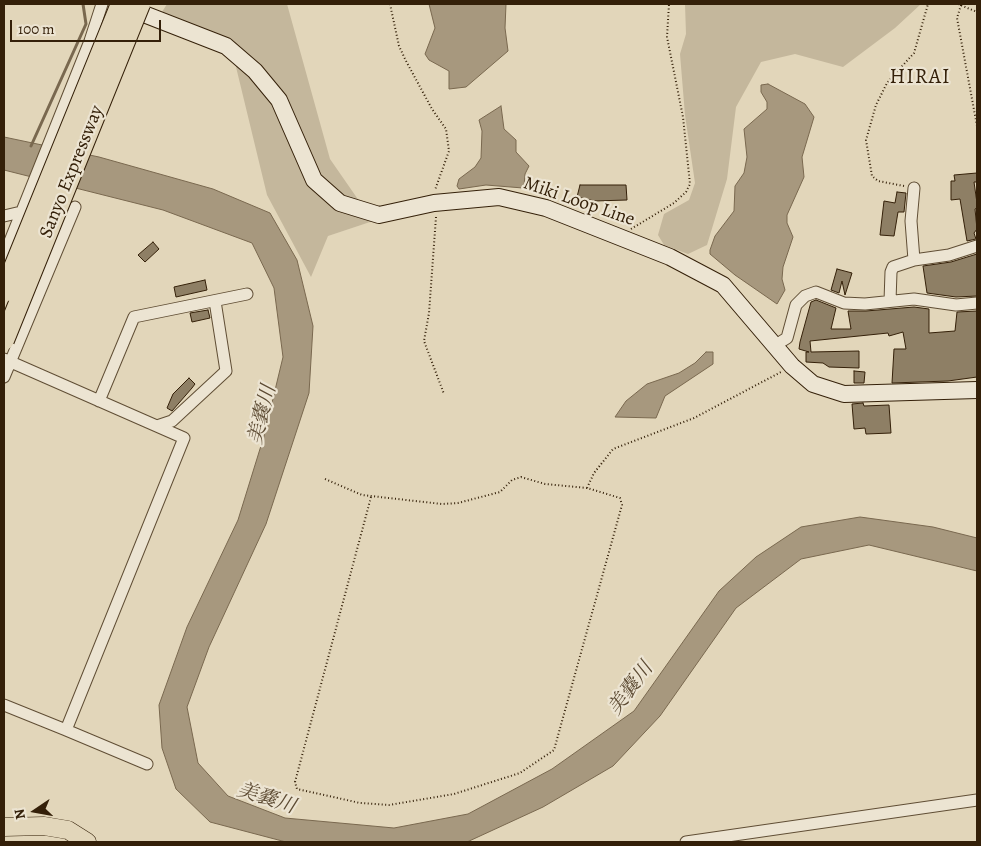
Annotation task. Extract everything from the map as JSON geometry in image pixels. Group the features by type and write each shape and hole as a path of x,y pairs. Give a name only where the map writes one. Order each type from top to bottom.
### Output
{"highway":[{"name":"Sanyo Expressway","path":"4,292 120,4"},
{"name":"Sanyo Expressway","path":"4,340 140,4"}],"main road":[{"name":"Miki Loop Line","path":"120,4 226,46 255,71 280,100 314,180 340,203 379,215 434,203 499,196 546,208 670,257 723,285 792,366 813,384 844,394 977,390"},
{"path":"4,827 44,826 68,830 87,842"}],"street":[{"path":"4,256 56,130 102,4"},
{"path":"914,188 911,221 914,260"},
{"path":"4,377 7,360 75,207"},
{"path":"4,216 21,212"},
{"path":"890,301 891,272 893,267 914,260 949,255 977,246"},
{"path":"774,346 787,338 796,305 805,296 816,292 844,303 914,299 956,305 977,303"},
{"path":"99,401 134,317 247,294"},
{"path":"157,426 172,421 226,371 215,301"},
{"path":"7,360 184,438 66,730"},
{"path":"4,705 147,764"},
{"path":"686,842 714,840 977,800"}],"path":[{"path":"623,238 633,226 674,203 686,192 690,184 683,117 667,37 669,4"},
{"path":"914,188 878,181 872,176 866,140 876,105 887,83 914,53 928,4"},
{"path":"977,12 959,4 957,18 977,126"},
{"path":"587,488 594,473 613,449 694,418 792,366"},
{"path":"325,480 371,497 442,504 458,503 500,492 512,480 521,477 545,484 587,488 620,498 622,505 554,750 520,773 492,784 454,794 389,805 360,803 297,789 295,782 371,497"}],"shaded area":[{"path":"167,4 287,4 330,159 373,221 328,236 311,277 267,195 229,38 162,12"},
{"path":"429,4 506,4 505,28 508,51 466,87 449,89 449,71 429,60 425,54 435,28"},
{"path":"685,4 921,4 895,28 843,67 795,54 761,62 736,107 727,179 707,245 688,254 664,245 658,235 664,214 689,200 695,183 685,115 680,54 686,34"},
{"path":"768,84 805,104 814,117 802,157 804,177 787,215 787,223 793,237 783,267 782,279 785,290 777,304 735,275 710,254 715,236 734,211 735,186 744,173 747,157 744,129 767,109 767,102 761,92 761,85"},
{"path":"501,106 504,129 516,140 516,152 529,166 525,174 523,188 486,185 459,189 457,186 459,179 475,167 481,158 482,131 479,120"},
{"path":"4,137 99,157 213,189 270,213 297,260 313,326 309,393 266,524 209,647 187,707 198,763 228,796 285,818 394,828 468,814 552,769 634,711 719,591 756,557 801,527 860,517 933,527 977,538 977,571 869,545 801,559 736,608 660,716 613,766 543,807 467,842 286,842 210,822 176,789 162,748 159,705 187,627 238,520 264,436 283,357 274,288 252,243 163,210 4,170"},
{"path":"706,352 713,352 713,364 665,396 656,418 615,417 626,401 647,384 679,373 695,363"}],"building":[{"path":"977,173 977,182 974,182 977,203 977,208 975,209 977,229 974,233 976,239 967,241 960,199 951,200 951,181 955,181 954,175"},
{"path":"580,185 626,185 627,200 594,201 577,197"},
{"path":"897,192 906,193 904,212 898,212 894,236 880,235 884,201 895,203"},
{"path":"153,242 159,249 145,262 138,255"},
{"path":"977,254 977,296 956,297 927,293 923,266 951,262"},
{"path":"837,269 852,273 845,295 842,281 839,293 831,290"},
{"path":"205,280 207,290 176,297 174,287"},
{"path":"816,300 836,308 831,329 851,329 848,311 914,307 929,309 929,333 955,331 957,312 977,311 977,377 948,381 892,383 894,349 906,349 903,332 889,336 888,333 810,341 811,352 859,351 859,368 829,367 823,363 806,362 806,352 809,352 799,349 800,342 811,302"},
{"path":"208,310 210,318 192,322 190,313"},
{"path":"854,371 865,372 864,383 854,383"},
{"path":"189,378 195,384 172,411 167,408 173,394"},
{"path":"863,403 864,406 889,405 891,433 866,434 865,428 854,429 852,404"}],"waterway":[{"path":"31,146 86,24 83,4"}],"district":[{"name":"HIRAI","path":"920,78"}],"water label":[{"name":"美嚢川","path":"263,415"},
{"name":"美嚢川","path":"631,689"},
{"name":"美嚢川","path":"266,799"}]}
